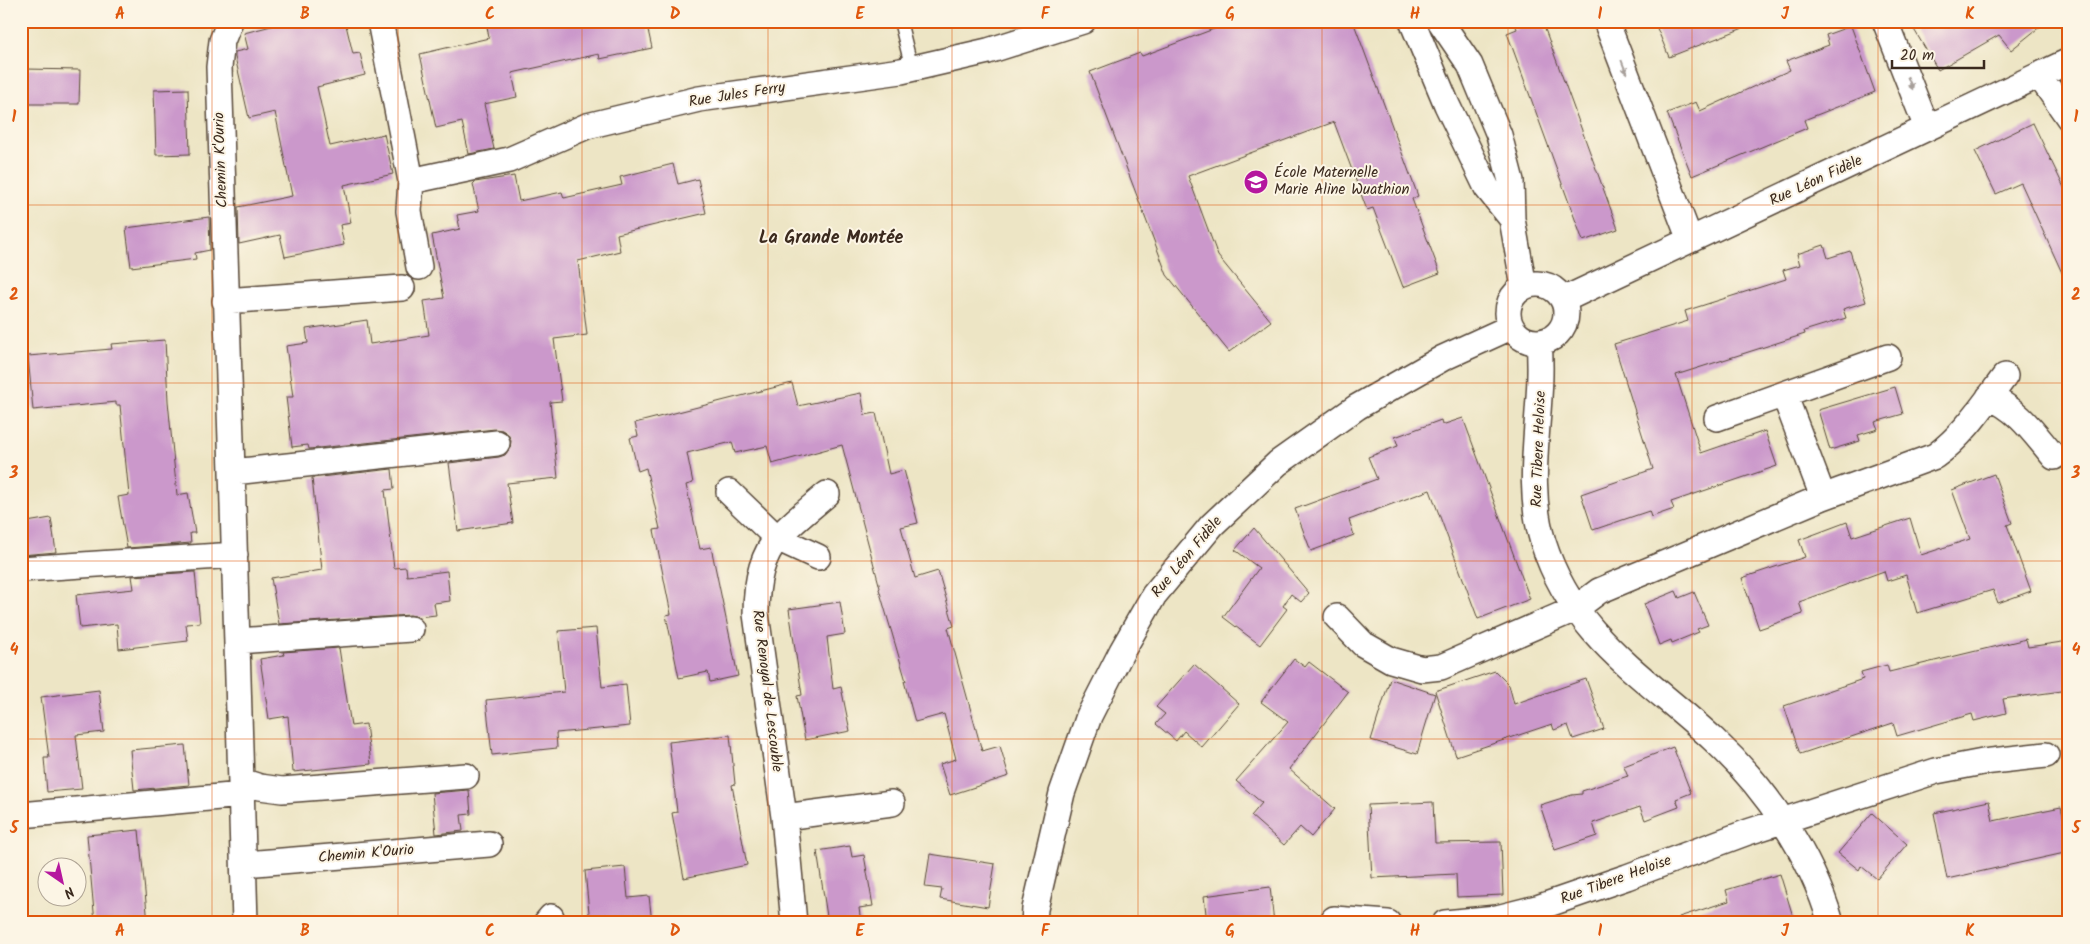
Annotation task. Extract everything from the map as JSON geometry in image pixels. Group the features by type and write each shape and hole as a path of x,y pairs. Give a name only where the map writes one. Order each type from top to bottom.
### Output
{"street":[{"name":"Chemin K'Ourio","path":"230,21 222,41 218,67 225,301 233,472 245,923"},
{"path":"380,21 411,181 409,211 419,267"},
{"path":"1412,21 1447,105 1487,188 1512,219"},
{"path":"1440,21 1470,65 1499,135 1511,181 1512,219 1524,287"},
{"path":"1606,21 1690,240"},
{"path":"1885,21 1928,128"},
{"name":"Rue Jules Ferry","path":"411,181 509,160 587,126 699,99 912,69 988,51 1072,23"},
{"name":"Rue Léon Fidèle","path":"1563,300 2069,61"},
{"path":"2039,75 2069,118"},
{"path":"1535,284 1547,285 1556,291 1563,300 1566,311 1565,322 1559,332 1550,339 1539,342 1528,341 1518,335 1511,327 1508,316 1509,304 1514,294 1524,287 1535,284"},
{"path":"225,301 402,288"},
{"name":"Rue Léon Fidèle","path":"1034,923 1034,909 1062,793 1089,716 1122,651 1154,595 1212,525 1278,462 1356,407 1444,358 1511,327"},
{"name":"Rue Tibere Heloise","path":"1539,342 1541,367 1535,490 1537,517 1544,543 1574,608 1617,657 1714,740 1750,778 1783,822 1806,860 1826,908 1830,923"},
{"path":"1717,418 1888,357"},
{"path":"1337,618 1363,644 1391,660 1422,669 1442,667 1574,608 1599,591 1822,497 1935,456 1949,446 2005,376"},
{"path":"1784,394 1822,497"},
{"path":"1989,397 2005,404 2021,417 2054,457"},
{"path":"233,472 497,443"},
{"path":"729,492 776,538 818,557"},
{"name":"Rue Renoyal de Lescouble","path":"794,923 784,817 756,614 756,590 762,567 776,538 827,494"},
{"path":"21,569 235,555"},
{"path":"238,641 410,629"},
{"name":"Rue Tibere Heloise","path":"1445,923 1497,918 1537,908 1748,832 1936,771 1984,762 2046,755"},
{"path":"21,815 242,788 260,787 282,790 466,776"},
{"path":"784,817 892,803"},
{"name":"Chemin K'Ourio","path":"244,864 489,844"},
{"path":"1334,919 1388,923"}],"lane":[{"path":"900,21 912,69"}],"building":[{"path":"291,21 345,21 353,54 360,53 365,75 317,87 330,146 384,134 393,174 344,185 351,223 340,225 344,245 285,257 280,235 239,244 238,207 292,196 275,112 249,118 235,52 248,49 244,33"},
{"path":"486,21 646,21 652,48 600,59 599,54 512,73 517,97 484,104 494,149 469,154 462,122 436,128 420,54 489,38"},
{"path":"1235,21 1353,21 1418,196 1412,199 1440,273 1403,287 1373,208 1367,210 1334,122 1188,176 1218,256 1271,321 1229,352 1167,275 1090,72 1140,53 1142,56"},
{"path":"1514,21 1542,21 1618,229 1583,241 1507,33 1517,29"},
{"path":"1654,21 1755,21 1756,23 1669,57"},
{"path":"1909,21 2047,21 2011,50 1999,35 1938,70"},
{"path":"1851,26 1875,92 1804,120 1807,128 1692,176 1667,113 1696,102 1700,111 1790,70 1786,61 1829,45 1826,35"},
{"path":"25,69 80,70 79,104 25,104"},
{"path":"188,89 190,154 156,155 154,90"},
{"path":"2033,123 2069,198 2069,288 2021,183 1996,194 1975,151"},
{"path":"673,164 678,184 698,179 706,213 617,234 620,251 578,261 587,335 554,339 562,401 550,402 558,478 507,483 513,523 458,531 449,463 505,455 510,448 511,441 508,434 502,430 495,429 309,449 308,445 292,447 286,397 293,397 286,346 308,343 306,329 367,320 370,344 429,335 424,301 444,298 432,235 460,229 457,215 479,211 473,184 475,182 514,176 519,201 562,192 564,198 622,185 620,177"},
{"path":"209,217 210,250 195,253 196,259 131,267 126,228"},
{"path":"1824,245 1828,258 1850,251 1866,302 1843,309 1846,318 1804,331 1805,334 1676,375 1701,453 1765,431 1777,466 1671,502 1674,509 1651,517 1649,511 1593,530 1581,494 1653,469 1614,344 1688,321 1685,311 1786,279 1783,270 1800,265 1797,254"},
{"path":"165,340 168,401 177,495 188,493 195,533 190,533 191,543 127,548 118,497 129,495 120,405 116,405 116,402 33,410 28,356 112,349 111,344"},
{"path":"792,383 798,406 861,393 865,415 876,413 889,474 904,470 918,523 901,527 915,578 938,571 954,626 948,628 982,751 1000,746 1009,776 950,795 940,764 956,759 944,714 915,722 904,681 906,681 879,589 842,445 772,464 767,446 735,453 732,442 687,453 693,483 686,485 700,549 711,547 738,676 710,682 708,672 679,678 666,615 671,614 654,530 660,529 646,468 638,471 630,438 638,436 635,423"},
{"path":"1895,387 1903,414 1875,422 1878,429 1858,435 1860,441 1830,450 1818,410"},
{"path":"1463,418 1530,599 1478,619 1430,490 1349,520 1354,535 1311,551 1295,509 1377,479 1368,457 1398,446 1395,437 1441,420 1442,425"},
{"path":"392,469 394,489 385,490 394,568 406,567 407,576 447,571 450,601 434,603 436,615 279,624 271,578 322,570 312,478"},
{"path":"1994,474 2012,523 2007,525 2031,591 1998,603 1993,590 1917,613 1906,575 1887,581 1884,571 1799,602 1803,614 1759,629 1742,578 1805,557 1799,540 1847,522 1852,537 1910,518 1921,555 1970,539 1952,490"},
{"path":"51,518 56,552 21,555 21,523"},
{"path":"1254,528 1309,593 1301,602 1291,594 1283,606 1287,609 1260,645 1223,617 1259,568 1235,550"},
{"path":"195,572 200,623 186,624 188,641 119,649 117,624 80,628 76,595 134,589 132,576"},
{"path":"1676,591 1679,598 1694,592 1708,625 1697,629 1699,632 1672,643 1671,640 1659,645 1644,604"},
{"path":"840,602 845,634 827,637 833,689 841,687 850,731 805,740 797,696 802,695 789,609"},
{"path":"596,628 602,687 626,684 630,726 556,733 557,748 492,755 486,700 564,692 558,631"},
{"path":"2026,639 2028,647 2069,641 2069,690 2003,699 2006,713 1974,721 1972,714 1897,736 1893,723 1800,754 1784,706 1863,679 1861,672 1887,665 1889,672"},
{"path":"339,648 351,726 366,724 371,764 293,772 288,716 269,719 260,659 284,655 283,652"},
{"path":"1294,659 1305,667 1309,662 1348,692 1289,769 1335,809 1311,837 1300,827 1284,845 1251,816 1262,803 1236,781 1288,722 1261,702"},
{"path":"1194,664 1239,704 1202,747 1184,731 1176,741 1156,724 1165,714 1156,707"},
{"path":"1495,671 1509,685 1514,704 1586,679 1604,729 1573,739 1568,725 1554,730 1552,724 1456,756 1435,691"},
{"path":"1390,679 1435,694 1417,754 1371,740"},
{"path":"99,690 104,732 76,735 82,789 47,792 44,758 49,758 41,697"},
{"path":"730,735 735,784 732,785 747,865 684,878 672,813 677,812 669,742"},
{"path":"185,745 189,785 134,790 130,750"},
{"path":"1673,747 1691,793 1676,799 1679,807 1645,820 1640,807 1593,823 1597,836 1555,850 1540,805 1572,795 1582,794 1582,791 1628,776 1624,766"},
{"path":"469,790 471,814 461,815 463,831 436,834 432,793"},
{"path":"1989,801 1993,821 2061,807 2069,842 2069,852 1947,879 1934,813"},
{"path":"1433,802 1435,843 1501,842 1503,895 1457,897 1456,874 1372,878 1368,805"},
{"path":"1872,813 1907,844 1877,879 1861,866 1859,870 1838,853"},
{"path":"139,830 148,923 95,923 87,835"},
{"path":"850,846 852,857 864,855 873,906 859,908 861,923 828,923 817,851"},
{"path":"930,854 995,864 988,907 940,899 942,889 925,887"},
{"path":"625,867 628,898 649,896 652,923 590,923 585,871"},
{"path":"1780,874 1795,923 1680,923 1679,917 1729,901 1726,890"},
{"path":"1270,887 1274,923 1207,923 1204,896"}],"place":[{"name":"École Maternelle Marie Aline Wuathion","path":"1256,182"}],"district":[{"name":"La Grande Montée","path":"831,238"}]}
